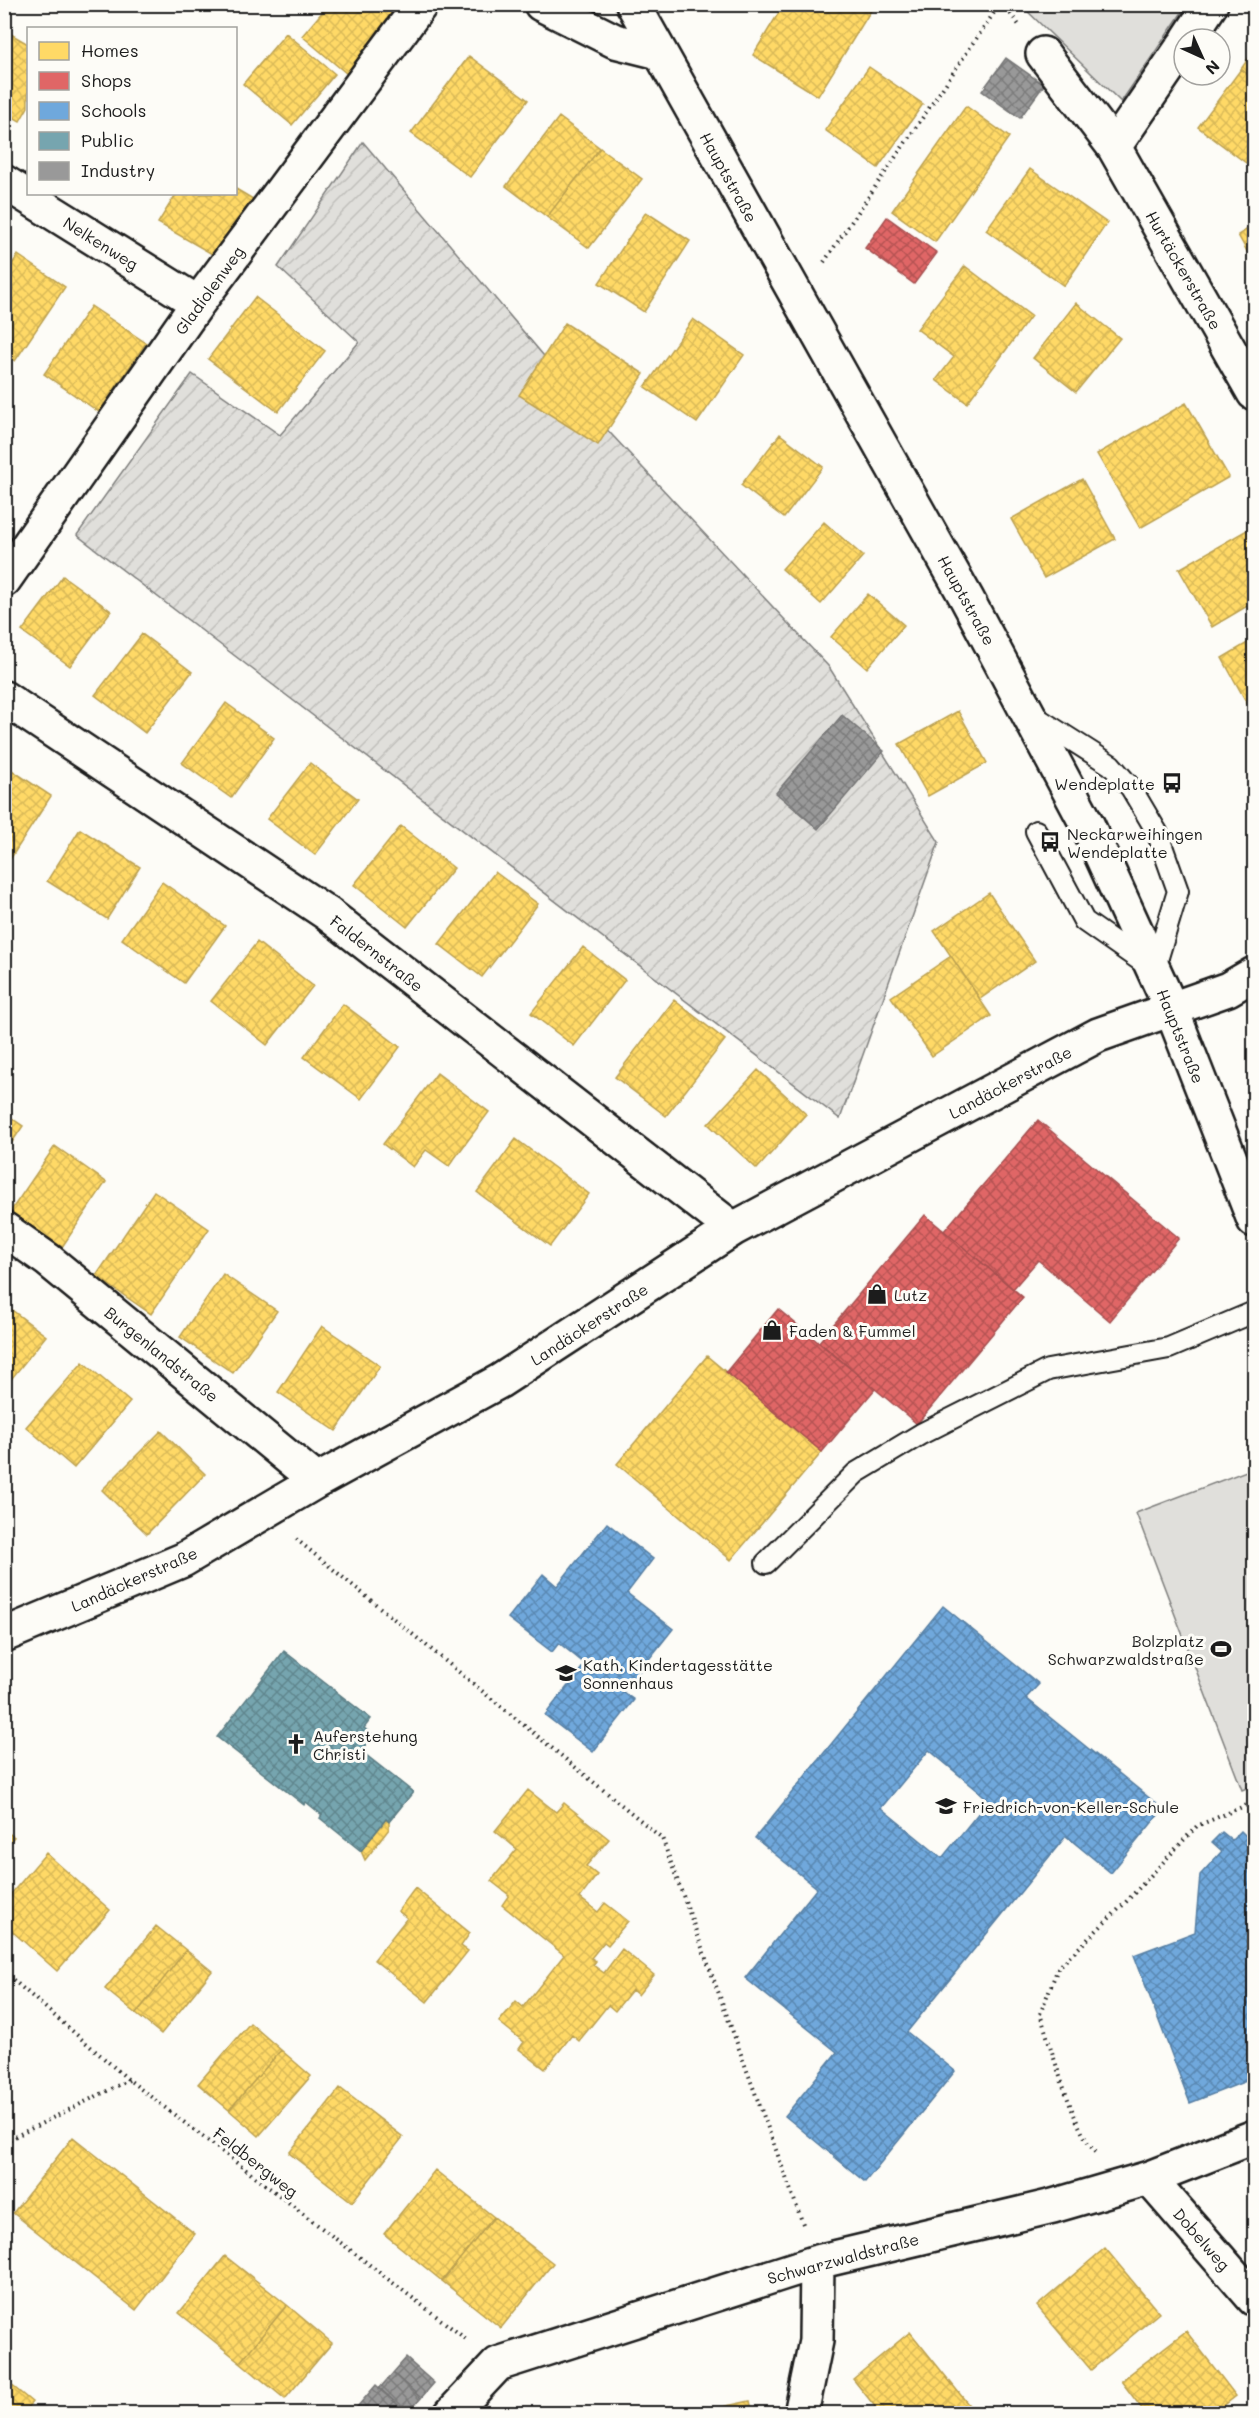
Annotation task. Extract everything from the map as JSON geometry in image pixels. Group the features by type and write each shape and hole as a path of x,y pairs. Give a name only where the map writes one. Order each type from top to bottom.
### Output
{"street":[{"name":"Gladiolenweg","path":"4,580 198,303 421,4"},
{"path":"541,4 615,41 659,52"},
{"name":"Hauptstraße","path":"633,4 967,599 1088,826 1171,1008 1254,1220"},
{"path":"1196,27 1211,4"},
{"name":"Hurtäckerstraße","path":"1043,54 1114,147 1254,393"},
{"path":"1114,147 1172,62"},
{"name":"Nelkenweg","path":"4,182 198,303"},
{"name":"Faldernstraße","path":"4,698 328,914 733,1229"},
{"name":"Landäckerstraße","path":"4,1635 183,1560 317,1481 500,1381 733,1229 1098,1035 1228,989 1254,974"},
{"name":"Burgenlandstraße","path":"4,1229 48,1260 317,1481"},
{"name":"Schwarzwaldstraße","path":"451,2414 498,2364 817,2262 1053,2206 1142,2180 1254,2136"},
{"name":"Dobelweg","path":"1142,2180 1254,2299"},
{"path":"801,2414 816,2341 817,2262"}],"lane":[{"path":"1027,711 1111,765 1131,788 1157,832 1178,891 1154,970 1084,921 1036,831"},
{"path":"766,1563 856,1473 921,1434 1048,1370 1169,1348 1254,1312"}],"path":[{"path":"798,300 1000,4"},
{"path":"264,1513 662,1838 817,2262"},
{"path":"1142,2180 1089,2147 1075,2116 1040,2014 1058,1968 1125,1903 1197,1826 1254,1802"},
{"name":"Feldbergweg","path":"4,1971 129,2080 498,2364"},
{"path":"4,2142 129,2080"}],"shaded area":[{"path":"1021,5 1187,5 1121,102"},
{"path":"363,142 598,420 829,667 939,842 840,1119 77,535 192,374 280,435 359,342 278,267"},
{"name":"Bolzplatz Schwarzwaldstraße","path":"1254,1468 1254,1785 1242,1790 1136,1513"}],"building: Homes":[{"path":"329,4 391,4 406,18 353,79 302,36"},
{"path":"784,4 875,4 818,96 753,55"},
{"path":"4,30 27,43 27,109 20,121 4,112"},
{"path":"286,33 335,74 292,125 243,84"},
{"path":"1254,50 1254,79 1241,69"},
{"path":"469,56 528,100 470,177 411,133"},
{"path":"869,67 923,104 878,168 825,130"},
{"path":"1241,69 1254,79 1254,151 1246,163 1198,127 1228,87 1232,87 1232,81"},
{"path":"966,106 1009,137 935,242 892,211"},
{"path":"559,117 600,148 547,217 506,186"},
{"path":"600,148 642,179 589,248 547,217"},
{"path":"1030,169 1107,223 1064,286 986,230"},
{"path":"237,190 253,199 219,258 158,223 175,195 237,195"},
{"path":"646,212 690,241 644,312 599,283"},
{"path":"1254,225 1254,264 1238,235"},
{"path":"18,255 65,287 15,361 4,354 4,276"},
{"path":"965,266 1031,316 967,403 936,380 954,357 917,329"},
{"path":"255,297 325,351 278,412 208,359"},
{"path":"1076,303 1120,338 1076,392 1033,358"},
{"path":"91,306 146,343 99,412 44,374"},
{"path":"693,319 744,355 697,423 645,387"},
{"path":"565,323 644,374 598,445 519,395"},
{"path":"1186,403 1229,477 1140,528 1097,454"},
{"path":"780,434 823,467 784,518 741,485"},
{"path":"1082,479 1115,539 1044,578 1011,519"},
{"path":"824,522 863,556 821,604 782,569"},
{"path":"1252,527 1254,532 1254,602 1212,627 1179,569"},
{"path":"63,576 111,611 70,666 22,631"},
{"path":"868,594 904,625 867,668 831,637"},
{"path":"142,634 192,672 145,733 95,695"},
{"path":"1254,639 1254,716 1222,658"},
{"path":"226,703 274,738 231,798 182,763"},
{"path":"958,711 987,763 928,796 899,744"},
{"path":"310,763 358,799 315,855 267,819"},
{"path":"4,765 51,796 9,861 4,857"},
{"path":"401,826 454,868 407,927 354,885"},
{"path":"80,829 140,867 107,919 47,881"},
{"path":"495,872 538,904 482,977 439,944"},
{"path":"162,882 225,926 184,983 122,939"},
{"path":"989,893 1035,961 980,999 934,931"},
{"path":"257,942 313,986 267,1045 211,1001"},
{"path":"583,947 625,980 574,1046 531,1013"},
{"path":"951,956 991,1016 932,1056 891,997"},
{"path":"674,1000 725,1040 666,1116 615,1077"},
{"path":"343,1004 400,1047 361,1099 304,1057"},
{"path":"758,1070 806,1114 757,1169 708,1124"},
{"path":"437,1073 489,1112 449,1166 426,1150 413,1167 383,1144"},
{"path":"4,1113 23,1126 4,1154"},
{"path":"516,1139 589,1194 550,1246 477,1192"},
{"path":"55,1146 106,1182 62,1247 10,1212"},
{"path":"154,1191 209,1229 151,1314 96,1276"},
{"path":"223,1274 277,1311 233,1373 180,1337"},
{"path":"4,1304 46,1336 4,1388"},
{"path":"322,1326 380,1366 336,1431 278,1392"},
{"path":"707,1356 822,1452 731,1560 617,1464"},
{"path":"83,1362 130,1402 74,1468 26,1427"},
{"path":"161,1431 205,1474 147,1534 102,1490"},
{"path":"528,1790 556,1812 564,1803 609,1839 586,1866 597,1875 580,1898 598,1912 605,1903 628,1921 608,1945 604,1942 591,1958 596,1961 593,1965 604,1973 622,1949 654,1975 638,1995 632,1990 615,2011 608,2005 579,2041 572,2035 545,2069 519,2049 524,2042 499,2022 516,2001 523,2007 564,1955 502,1905 509,1895 491,1881 517,1849 495,1831"},
{"path":"386,1819 389,1822 389,1829 365,1860 361,1851"},
{"path":"4,1830 14,1837 4,1848"},
{"path":"46,1853 110,1910 57,1971 4,1924 4,1902"},
{"path":"415,1888 470,1933 461,1946 468,1951 427,2002 374,1960 407,1918 398,1911"},
{"path":"156,1926 186,1950 136,2014 105,1989"},
{"path":"186,1950 212,1971 161,2034 136,2014"},
{"path":"250,2023 281,2050 229,2110 198,2084"},
{"path":"281,2050 311,2076 259,2136 229,2110"},
{"path":"340,2088 403,2137 352,2202 289,2153"},
{"path":"73,2137 195,2234 136,2310 13,2213"},
{"path":"435,2170 494,2217 442,2281 384,2234"},
{"path":"494,2217 553,2263 501,2328 442,2281"},
{"path":"1105,2248 1159,2313 1091,2370 1037,2306"},
{"path":"225,2256 287,2305 240,2362 179,2313"},
{"path":"287,2305 332,2343 285,2399 240,2362"},
{"path":"1186,2331 1236,2396 1213,2414 1146,2414 1121,2381"},
{"path":"910,2332 976,2414 881,2414 853,2379"},
{"path":"4,2379 32,2402 22,2414 4,2414"},
{"path":"750,2401 753,2414 690,2414"}],"building: Shops":[{"path":"887,217 937,253 914,284 865,248"},
{"path":"1038,1120 1179,1238 1110,1321 1038,1260 1013,1289 944,1231"},
{"path":"925,1215 1023,1297 917,1424 819,1342"},
{"path":"778,1309 875,1389 822,1452 726,1372"}],"building: Schools":[{"path":"607,1523 653,1559 627,1593 673,1629 623,1692 634,1700 593,1752 545,1715 585,1664 559,1643 552,1652 508,1618 543,1574 557,1586"},
{"path":"943,1606 1039,1684 1026,1698 1163,1809 1111,1873 1066,1836 907,2032 955,2071 865,2182 785,2116 837,2052 745,1978 817,1888 755,1838","holes":["929,1750 989,1800 942,1858 881,1808"]},
{"path":"1241,1831 1254,1844 1254,2078 1190,2103 1134,1955 1195,1932 1200,1875 1222,1851 1212,1842 1222,1832 1232,1840"}],"building: Public":[{"name":"Auferstehung Christi","path":"284,1651 371,1719 364,1728 373,1735 361,1751 413,1792 389,1822 386,1819 361,1851 320,1818 322,1815 306,1802 304,1805 217,1737"}],"building: Industry":[{"path":"1006,58 1044,85 1020,118 982,91"},
{"path":"842,715 884,751 818,829 776,793"},
{"path":"406,2358 434,2383 421,2398 393,2373"},
{"path":"393,2373 421,2398 408,2413 379,2389"},
{"path":"376,2385 406,2412 404,2414 351,2414"}],"place":[{"name":"Wendeplatte","path":"1172,783"},
{"name":"Neckarweihingen Wendeplatte","path":"1050,842"},
{"name":"Lutz","path":"877,1294"},
{"name":"Faden & Fummel","path":"772,1330"},
{"name":"Bolzplatz Schwarzwaldstraße","path":"1221,1649"},
{"name":"Kath. Kindertagesstätte Sonnenhaus","path":"566,1673"},
{"name":"Auferstehung Christi","path":"296,1744"},
{"name":"Friedrich-von-Keller-Schule","path":"946,1806"}]}
